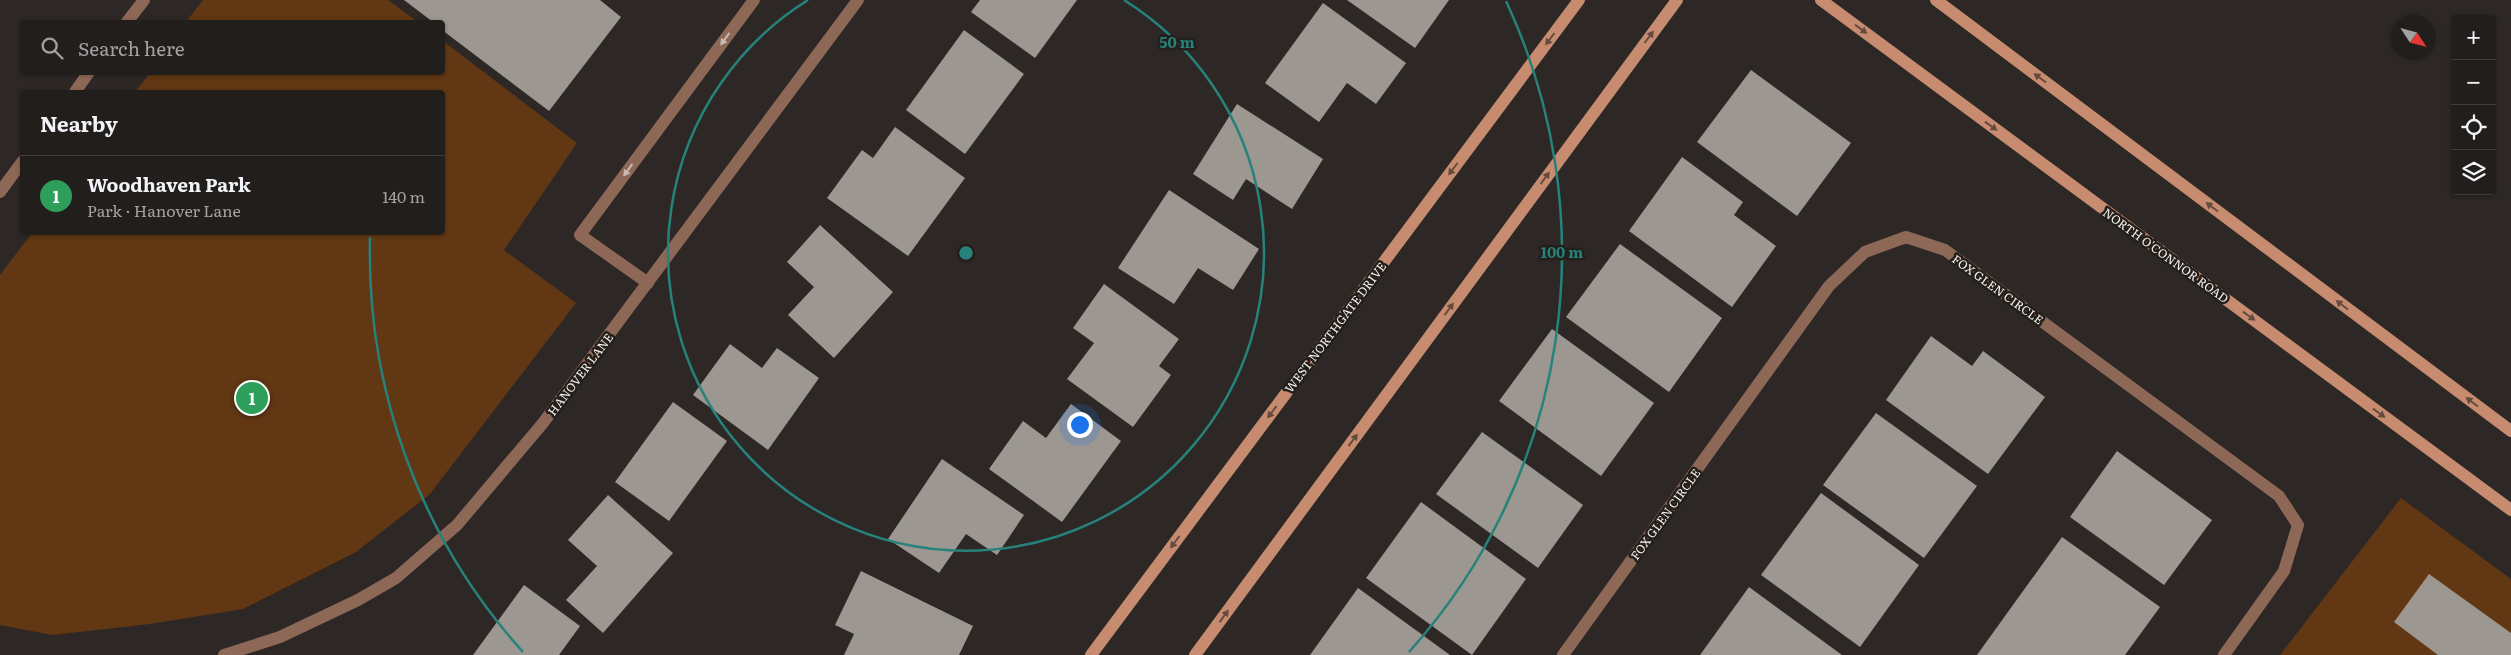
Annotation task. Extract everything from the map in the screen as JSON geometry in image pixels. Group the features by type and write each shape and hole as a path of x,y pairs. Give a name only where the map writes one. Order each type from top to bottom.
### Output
{"main road":[{"name":"WEST NORTHGATE DRIVE","path":"1091,655 1579,0"},
{"path":"1195,655 1677,0"},
{"name":"NORTH O'CONNOR ROAD","path":"1822,0 2511,510"},
{"path":"1936,0 2511,431"}],"street":[{"path":"129,20 144,0"},
{"path":"648,283 580,235 754,0"},
{"name":"HANOVER LANE","path":"224,655 280,637 358,600 396,578 457,525 543,423 858,0"},
{"path":"76,90 88,75"},
{"path":"0,192 20,165"},
{"name":"FOX GLEN CIRCLE","path":"1563,655 1829,286 1865,252 1906,237 1945,250 2279,496 2298,525 2284,571 2224,655"}],"shaded area":[{"path":"203,0 388,0 415,20 188,20"},
{"path":"445,43 577,143 504,250 576,303 430,494 356,552 243,609 150,624 52,635 0,625 0,275 30,235 445,235 445,90 137,90 148,75 445,75"},
{"path":"2401,498 2511,579 2511,655 2280,655"}],"building":[{"path":"404,0 600,0 621,17 549,111 445,32 445,20 430,20"},
{"path":"980,0 1077,0 1035,58 971,12"},
{"path":"1347,0 1449,0 1415,48"},
{"path":"1323,3 1406,63 1376,104 1347,83 1319,122 1265,83"},
{"path":"964,30 1024,74 965,154 906,110"},
{"path":"1751,70 1851,143 1797,216 1697,142"},
{"path":"1237,104 1323,159 1292,209 1246,179 1233,200 1193,174"},
{"path":"895,127 965,178 908,256 827,198 862,150 873,158"},
{"path":"1682,157 1743,202 1734,215 1776,246 1732,307 1629,231"},
{"path":"1169,190 1259,249 1233,290 1198,268 1174,304 1118,268"},
{"path":"820,225 893,292 834,358 788,315 814,287 787,262"},
{"path":"1620,244 1722,318 1669,392 1566,317"},
{"path":"1104,284 1179,339 1159,366 1171,375 1133,427 1067,379 1094,343 1073,328"},
{"path":"1552,329 1654,403 1601,476 1499,401"},
{"path":"1931,336 1972,366 1983,351 2045,397 1988,474 1886,400"},
{"path":"730,344 762,368 777,348 819,378 768,450 693,395"},
{"path":"673,402 727,441 669,521 615,482"},
{"path":"1071,404 1121,441 1062,522 989,469 1023,421 1046,438"},
{"path":"1876,413 1977,486 1924,558 1823,485"},
{"path":"1482,432 1583,505 1538,568 1436,494"},
{"path":"2117,451 2212,520 2164,585 2070,517"},
{"path":"942,459 1024,515 997,555 966,534 939,573 888,539"},
{"path":"1821,493 1919,565 1860,647 1761,575"},
{"path":"608,495 673,553 603,633 566,600 597,566 568,540"},
{"path":"1421,502 1526,579 1472,655 1366,578"},
{"path":"2062,537 2160,607 2125,655 1977,655"},
{"path":"861,571 973,626 959,655 844,655 854,634 835,625"},
{"path":"2429,574 2511,633 2511,655 2438,655 2394,622"},
{"path":"524,585 580,626 559,655 473,655"},
{"path":"1749,587 1842,655 1700,655"},
{"path":"1358,588 1450,655 1310,655"}],"place":[{"name":"Woodhaven Park","path":"252,398"}]}
